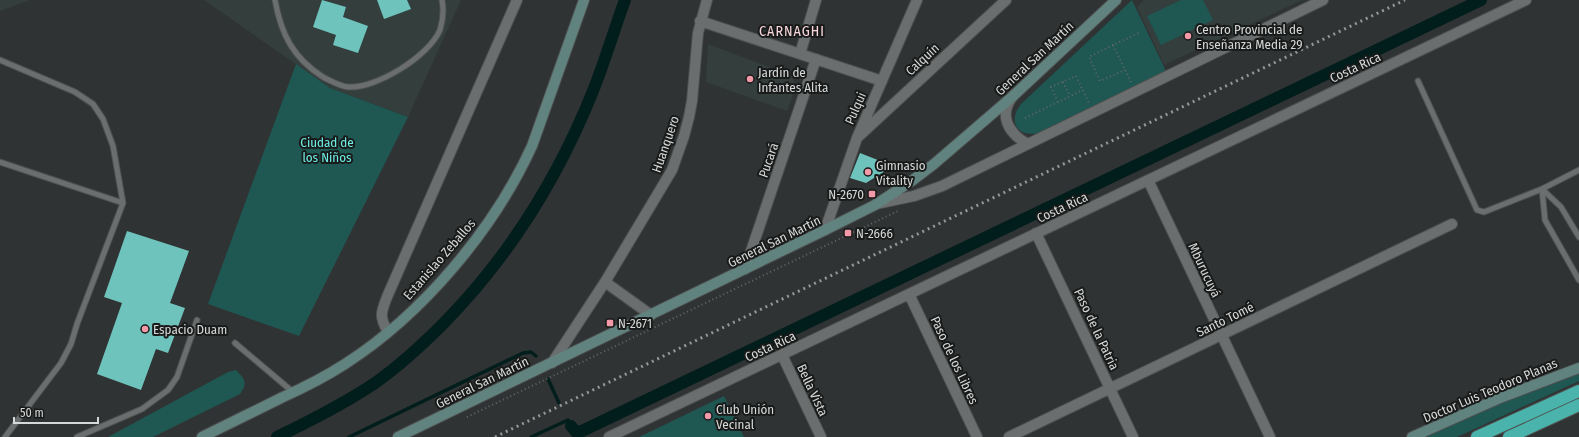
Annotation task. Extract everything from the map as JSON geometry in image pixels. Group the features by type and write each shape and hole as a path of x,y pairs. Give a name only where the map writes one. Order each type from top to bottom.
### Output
{"highway":[{"path":"1477,437 1579,391"},
{"path":"1509,437 1579,405"}],"main road":[{"name":"Estanislao Zeballos","path":"202,437 294,392 346,364 388,332 416,307 447,273 484,228 511,189 532,146 584,0"},
{"name":"General San Martín","path":"398,437 874,205 907,184 934,164 1013,96 1116,0"},
{"name":"Doctor Luis Teodoro Planas","path":"1412,437 1500,398 1579,368"}],"street":[{"path":"388,332 382,322 381,313 387,297 517,0"},
{"name":"Huanquero","path":"552,363 605,282 665,183 678,155 692,101 700,21 707,0"},
{"path":"800,54 816,0"},
{"name":"Pulqui","path":"825,230 857,138 917,0"},
{"name":"Calquín","path":"857,138 1006,0"},
{"path":"874,205 929,192 1323,0"},
{"name":"Costa Rica","path":"609,437 1526,0"},
{"path":"700,21 882,82"},
{"name":"Pucará","path":"745,269 816,59"},
{"path":"1013,96 1006,111 1008,124 1016,136 1028,144"},
{"name":"Mburucuyá","path":"1148,180 1270,437"},
{"name":"Santo Tomé","path":"1009,437 1452,224"},
{"name":"Paso de la Patria","path":"1036,233 1133,437"},
{"path":"605,282 650,315"},
{"name":"Paso de los Libres","path":"909,294 976,437"},
{"name":"Bella Vista","path":"782,355 821,437"}],"lane":[{"path":"275,0 282,30 290,45 300,58 312,70 334,84 348,87 362,86 382,79 416,58 430,44 439,30 444,11 442,0"},
{"path":"0,60 75,92 93,104 103,119 113,146 123,203 77,324 71,344 61,363 5,437"},
{"path":"1418,81 1477,210 1484,212 1542,189 1579,170"},
{"path":"0,162 123,203"},
{"path":"1542,189 1561,207 1579,237"},
{"path":"1542,189 1545,220 1579,280"},
{"path":"76,437 142,409 168,390 177,377 197,320"},
{"path":"235,343 294,392"}],"path":[{"path":"1125,70 1100,81 1089,57 1141,32"},
{"path":"1114,45 1132,84"},
{"path":"1058,102 1051,87 1076,76 1089,104"},
{"path":"1063,82 1070,96"},
{"path":"1025,118 1083,90"},
{"path":"460,420 904,208"}],"shaded area":[{"path":"0,0 30,0 0,11"},
{"path":"204,0 461,0 408,117 330,88"},
{"name":"Centro Provincial de Enseñanza Media 29","path":"1144,0 1302,0 1164,65 1137,7"},
{"name":"Jardín de Infantes Alita","path":"708,44 792,76 796,87 787,111 706,82"}],"green space":[{"path":"1132,0 1166,71 1038,133 1024,133 1020,130 1016,126 1015,116 1021,104"},
{"path":"1181,0 1203,0 1213,20 1161,45 1147,16"},
{"name":"Ciudad de los Niños","path":"296,64 330,88 408,117 299,336 208,304"},
{"path":"236,370 242,376 245,384 240,394 153,437 108,437 228,372"},
{"path":"1579,373 1579,381 1457,437 1423,437 1492,406"},
{"name":"Club Unión Vecinal","path":"724,396 744,437 639,437"}],"building":[{"path":"322,0 346,7 343,17 368,26 358,53 333,45 336,35 313,27"},
{"path":"377,0 407,0 411,9 384,19"},
{"name":"Gimnasio Vitality","path":"860,153 893,166 866,183 850,178"},
{"name":"Espacio Duam","path":"127,231 189,251 170,303 185,308 168,353 156,349 141,390 97,374 122,303 104,297"}],"waterway":[{"path":"277,437 351,398 393,370 443,324 489,272 530,215 564,155 593,91 625,0"},
{"path":"571,426 576,432 582,431 1481,0"},
{"path":"349,437 523,353 531,352 536,356"},
{"path":"548,379 559,403"},
{"path":"531,437 568,420"}],"railway":[{"path":"495,437 1405,0"}],"place":[{"name":"Centro Provincial de Enseñanza Media 29","path":"1188,36"},
{"name":"Jardín de Infantes Alita","path":"750,79"},
{"name":"Gimnasio Vitality","path":"868,172"},
{"name":"N-2670","path":"872,194"},
{"name":"N-2666","path":"848,233"},
{"name":"N-2671","path":"610,323"},
{"name":"Espacio Duam","path":"145,329"},
{"name":"Club Unión Vecinal","path":"708,416"}],"district":[{"name":"CARNAGHI","path":"792,31"}]}
